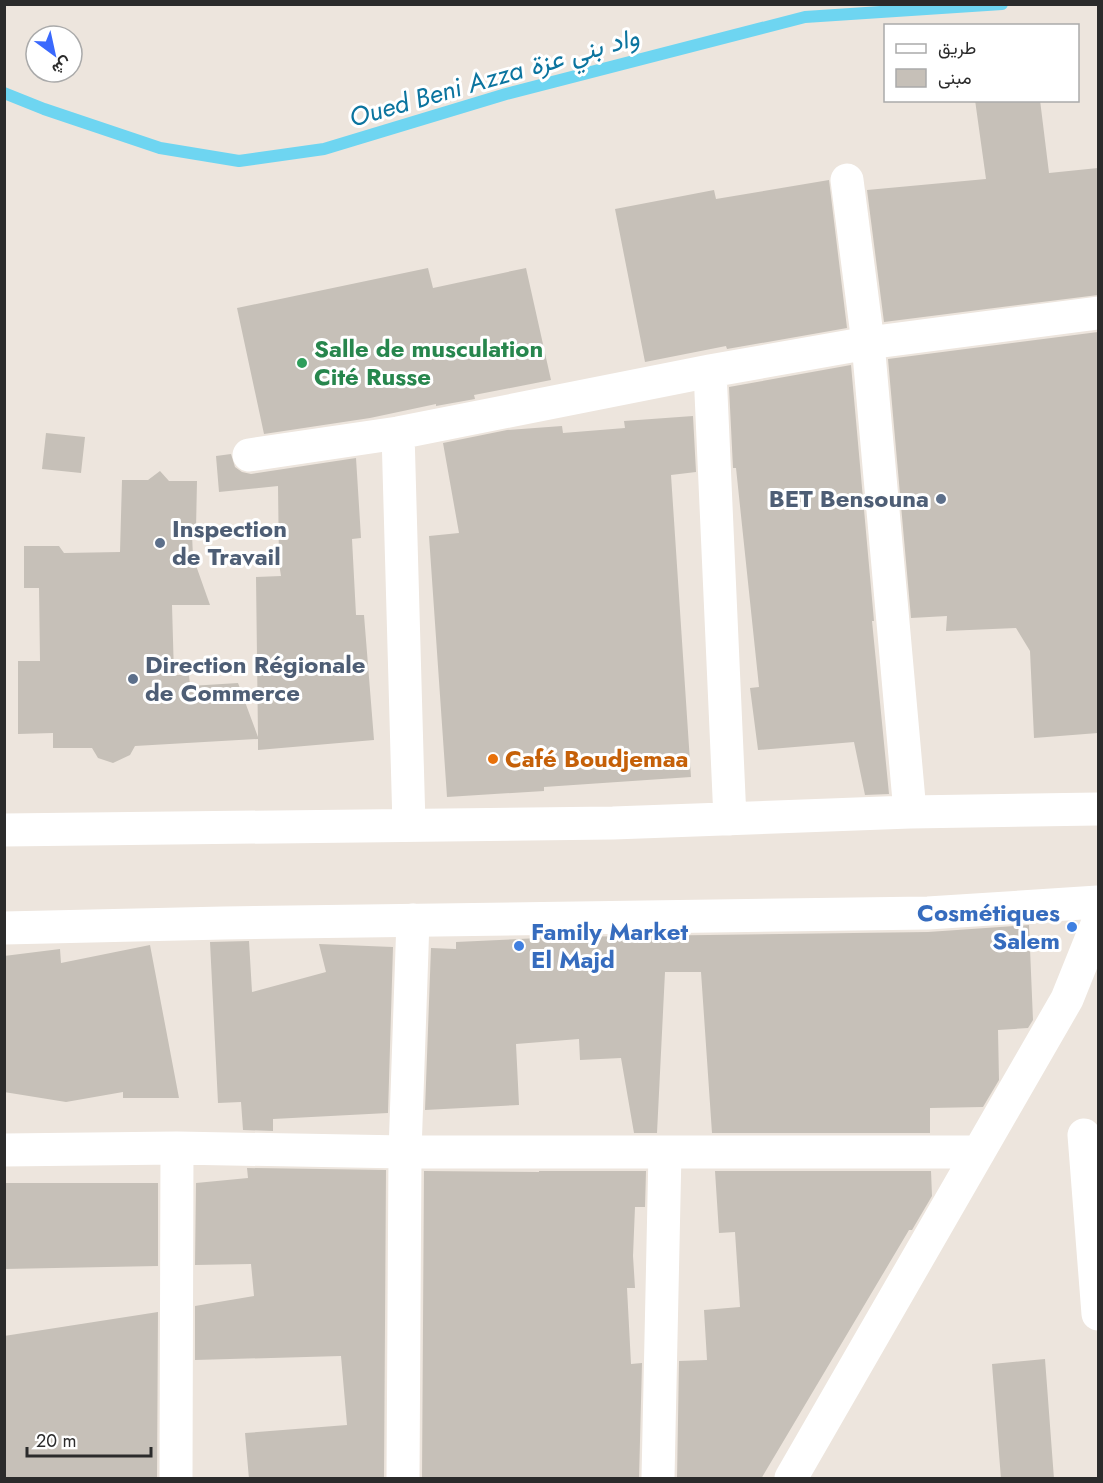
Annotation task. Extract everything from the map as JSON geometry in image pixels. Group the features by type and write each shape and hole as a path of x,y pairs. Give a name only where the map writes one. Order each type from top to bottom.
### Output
{"street":[{"path":"847,180 868,343 910,812"},
{"path":"249,455 398,433 710,370 868,343 1098,313"},
{"path":"710,370 730,819"},
{"path":"398,433 409,825"},
{"path":"4,830 730,819 1098,808"},
{"path":"4,928 928,913 1098,902"},
{"path":"403,1479 405,1152 413,920"},
{"path":"791,1479 1067,999 1098,922"},
{"path":"1084,1135 1098,1314"},
{"path":"176,1479 177,1148"},
{"path":"4,1150 177,1148 405,1152 979,1152"},
{"path":"658,1479 665,1152"}],"building":[{"path":"975,102 1040,102 1049,173 1098,168 1098,295 884,322 867,190 986,179"},
{"path":"829,180 847,328 727,349 726,346 645,362 615,209 714,190 716,199"},
{"path":"428,268 433,288 526,268 551,380 474,395 475,399 264,434 237,308"},
{"path":"1098,332 1098,733 1034,738 1030,651 1016,628 946,631 947,616 911,618 888,359"},
{"path":"851,365 889,794 865,795 854,742 758,750 750,688 759,687 736,468 733,468 729,387"},
{"path":"693,416 696,472 671,475 691,777 544,787 544,791 447,797 429,536 459,533 443,443 507,430 562,426 563,433 625,428 624,421"},
{"path":"46,433 85,437 81,473 42,469"},
{"path":"231,454 235,467 251,474 356,458 361,538 352,539 356,615 364,615 374,740 258,750 258,739 135,746 130,755 113,763 98,758 92,748 53,748 53,733 18,734 18,661 40,661 39,588 24,588 24,546 59,546 64,553 120,552 122,480 148,480 160,471 169,481 197,481 196,529 192,534 193,557 210,605 172,605 174,675 189,675 190,686 238,683 258,737 256,577 281,576 278,486 219,492 216,456"},
{"path":"1029,925 1033,1020 1028,1028 998,1030 999,1080 983,1107 930,1108 930,1133 712,1133 701,972 665,972 657,1133 634,1133 621,1058 580,1060 579,1039 516,1044 519,1105 425,1110 431,948 456,949 456,942 561,937 928,932"},
{"path":"249,941 252,992 326,972 319,944 393,947 388,1113 273,1119 273,1131 243,1130 241,1102 218,1103 210,942"},
{"path":"150,945 179,1098 123,1098 123,1092 66,1102 4,1092 4,956 60,949 61,963"},
{"path":"247,1168 386,1170 384,1479 249,1479 245,1433 347,1425 341,1356 195,1360 195,1306 254,1296 251,1264 195,1265 196,1183 248,1178"},
{"path":"424,1171 646,1171 645,1207 635,1207 633,1256 635,1288 627,1288 631,1364 642,1363 639,1479 422,1479"},
{"path":"715,1171 931,1171 932,1196 912,1230 909,1230 761,1479 677,1479 679,1361 707,1360 704,1310 740,1307 735,1232 719,1233"},
{"path":"4,1183 158,1183 158,1266 4,1269"},
{"path":"158,1312 157,1479 4,1479 4,1336"},
{"path":"1045,1359 1054,1479 1001,1479 992,1364"}],"waterway":[{"name":"Oued Beni Azza واد بني عزة","path":"4,93 160,148 239,161 324,149 506,94 805,17 1002,4"}],"place":[{"name":"Salle de musculation Cité Russe","path":"302,363"},
{"name":"BET Bensouna","path":"941,499"},
{"name":"Inspection de Travail","path":"160,543"},
{"name":"Direction Régionale de Commerce","path":"133,679"},
{"name":"Café Boudjemaa","path":"493,759"},
{"name":"Cosmétiques Salem","path":"1072,927"},
{"name":"Family Market El Majd","path":"519,946"}]}
